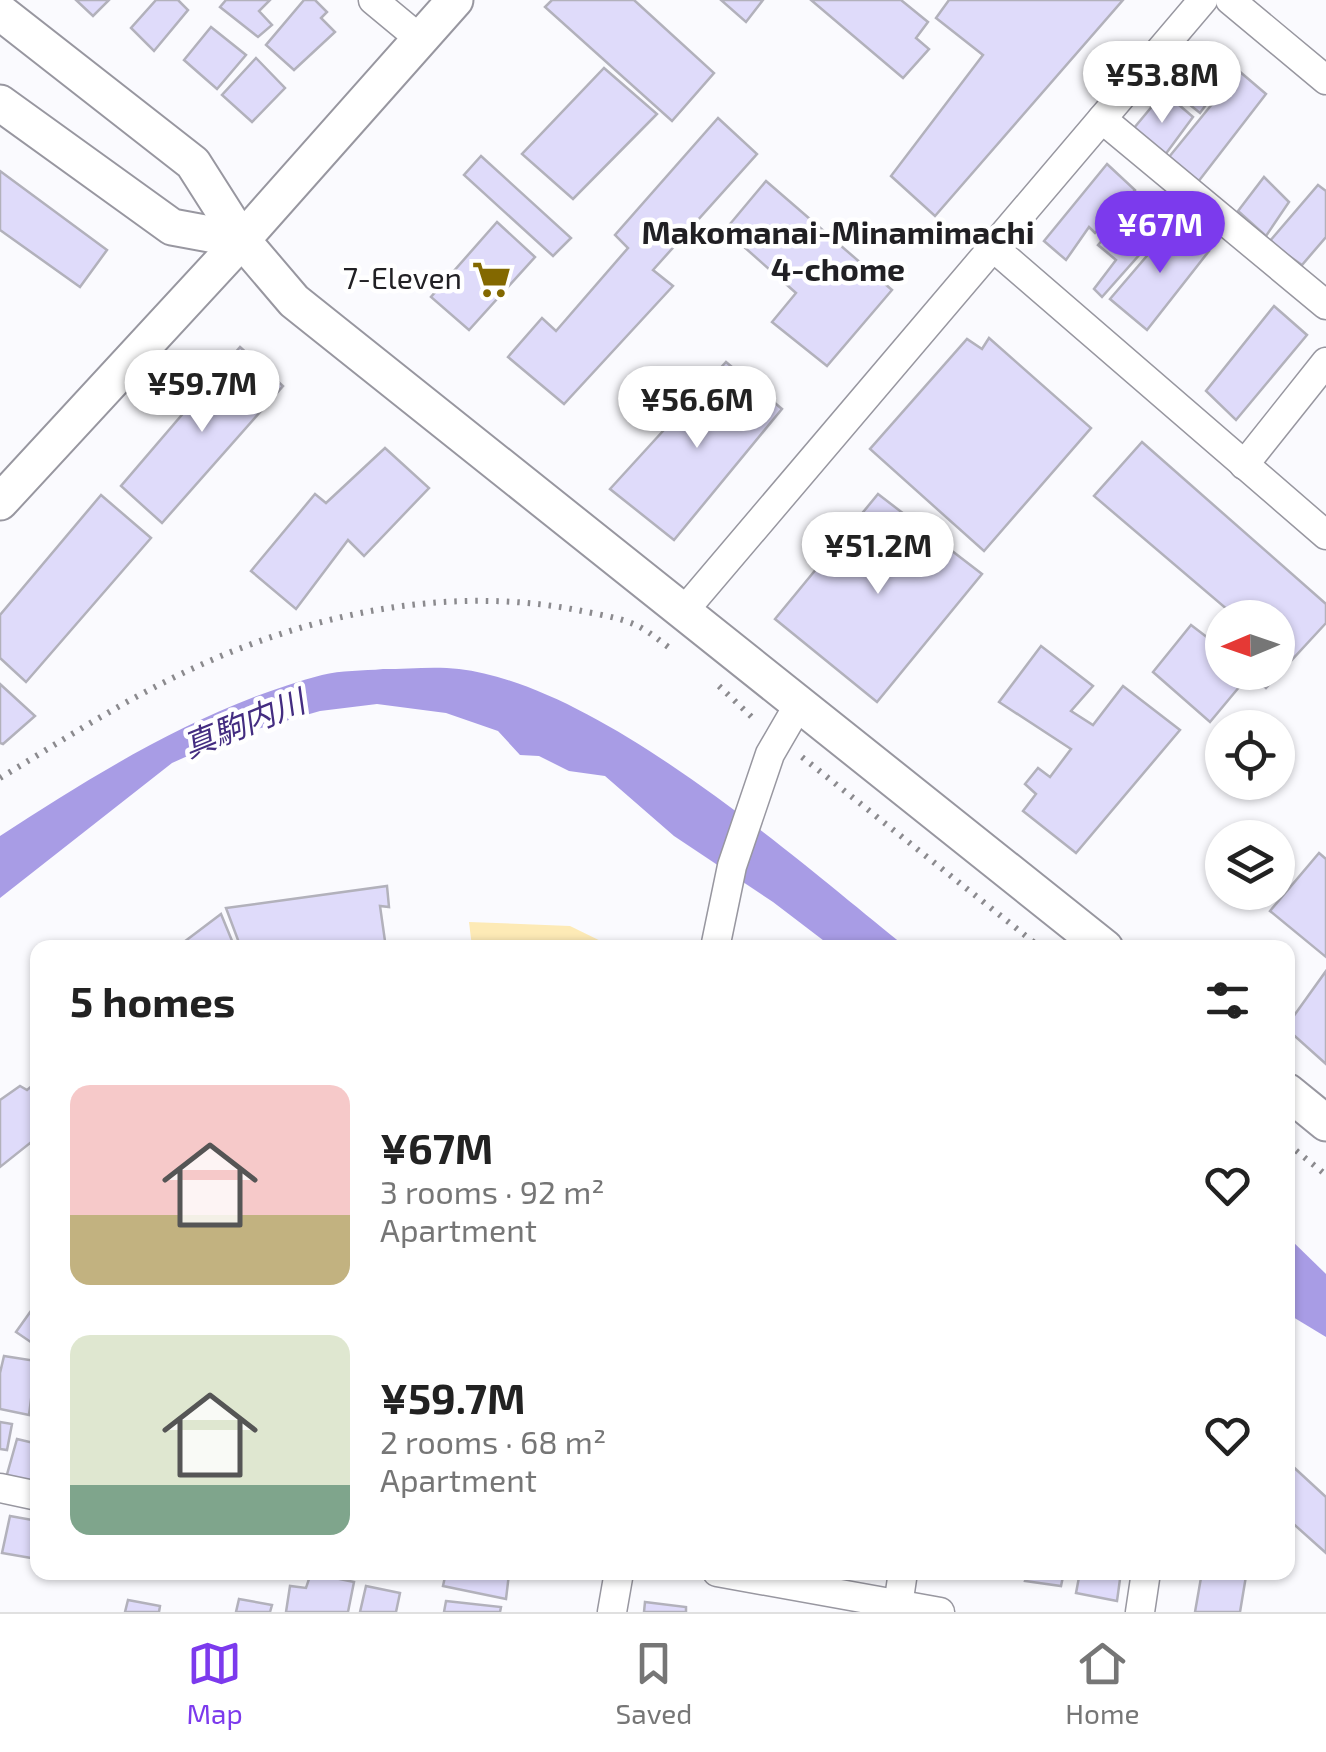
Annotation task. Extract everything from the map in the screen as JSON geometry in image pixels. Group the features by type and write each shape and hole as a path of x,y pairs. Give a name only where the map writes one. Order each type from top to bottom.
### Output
{"street":[{"path":"372,0 420,39"},
{"path":"0,502 242,240 455,0"},
{"path":"683,612 1203,0"},
{"path":"1230,0 1326,80"},
{"path":"0,12 194,162 242,240 294,301 1096,940"},
{"path":"0,102 172,226 242,240"},
{"path":"1102,119 1326,306"},
{"path":"994,248 1326,536"},
{"path":"1244,465 1326,362"},
{"path":"717,940 732,866 774,747 799,704"},
{"path":"1295,1098 1326,1123"},
{"path":"0,1488 30,1494"},
{"path":"612,1612 618,1580"},
{"path":"756,1580 898,1609 940,1612"},
{"path":"898,1609 902,1580"},
{"path":"1140,1612 1145,1580"}],"path":[{"path":"0,778 152,688 264,640 367,611 402,605 502,600 565,608 636,626 683,657"},
{"path":"712,680 774,747 1030,940"},
{"path":"1295,1150 1326,1175"}],"shaded area":[{"path":"469,922 570,926 599,940 471,940"}],"water":[{"name":"真駒内川","path":"459,669 514,682 573,707 694,781 897,940 823,940 674,836 605,776 569,771 539,756 520,755 498,731 446,713 377,704 320,711 230,737 172,763 0,898 0,836 76,788 195,722 279,688 344,671"},
{"path":"1295,1244 1326,1274 1326,1337 1295,1318"}],"building":[{"path":"76,0 109,0 93,16"},
{"path":"156,0 178,0 188,10 154,51 131,28"},
{"path":"226,0 270,0 259,11 272,25 258,37 220,7"},
{"path":"304,0 315,0 327,12 321,18 335,32 294,70 266,45"},
{"path":"552,0 634,0 714,73 672,121 545,7"},
{"path":"721,0 763,0 746,22"},
{"path":"811,0 901,0 928,22 916,38 929,49 903,78"},
{"path":"949,0 1123,0 935,216 891,176 983,55 936,18"},
{"path":"211,27 246,55 217,89 184,60"},
{"path":"1192,49 1226,77 1200,113 1164,84"},
{"path":"256,58 285,88 252,122 222,95"},
{"path":"604,68 657,114 573,199 522,154"},
{"path":"1239,71 1266,94 1198,182 1169,157"},
{"path":"1164,92 1193,117 1162,159 1129,134"},
{"path":"718,118 757,154 653,270 673,286 564,404 508,357 542,318 556,331 628,248 615,235"},
{"path":"481,156 571,238 553,256 464,175"},
{"path":"1107,164 1135,190 1095,233 1089,227 1066,260 1044,241"},
{"path":"0,171 107,250 80,287 0,230"},
{"path":"1264,177 1289,202 1266,236 1238,211"},
{"path":"766,181 892,290 827,366 772,322 796,293 725,230"},
{"path":"1318,185 1326,191 1326,237 1302,265 1269,242"},
{"path":"1143,193 1172,218 1102,297 1094,289 1116,260 1098,245"},
{"path":"497,222 535,257 469,330 431,297"},
{"path":"1175,223 1209,251 1147,330 1110,299"},
{"path":"1274,306 1307,335 1236,420 1206,391"},
{"path":"989,338 1091,428 984,551 870,449 967,339 982,349"},
{"path":"240,347 283,386 162,523 121,486"},
{"path":"726,362 782,409 674,540 610,489"},
{"path":"1142,442 1326,604 1326,623 1295,657 1295,600 1216,600 1094,496"},
{"path":"385,448 429,488 364,556 348,540 296,609 251,571 315,494 326,503"},
{"path":"878,494 982,574 877,702 775,619"},
{"path":"101,495 151,538 26,682 0,658 0,615"},
{"path":"1191,625 1205,636 1205,690 1237,690 1220,710 1205,710 1205,718 1153,672"},
{"path":"1041,646 1093,686 1071,711 1093,725 1123,686 1180,730 1076,853 1023,811 1036,794 1025,784 1038,768 1050,777 1071,749 999,702"},
{"path":"0,684 35,716 3,744 0,743"},
{"path":"1319,853 1326,859 1326,957 1270,911 1295,910 1295,881"},
{"path":"387,886 389,907 380,906 385,940 238,940 226,908"},
{"path":"221,914 232,940 187,940"},
{"path":"1326,971 1326,1064 1295,1036 1295,1014"},
{"path":"20,1086 30,1088 30,1143 0,1167 0,1100"},
{"path":"30,1312 30,1342 16,1332"},
{"path":"4,1356 30,1360 29,1415 0,1409"},
{"path":"0,1422 12,1424 7,1450 0,1449"},
{"path":"17,1439 30,1442 30,1481 6,1478"},
{"path":"1295,1468 1326,1497 1326,1553 1295,1525"},
{"path":"10,1516 30,1520 30,1558 2,1553"},
{"path":"309,1580 354,1582 348,1612 286,1612 290,1586 306,1588"},
{"path":"444,1580 508,1580 506,1599 443,1586"},
{"path":"1025,1580 1062,1580 1061,1586"},
{"path":"1078,1580 1120,1580 1117,1601 1076,1593"},
{"path":"1201,1580 1245,1580 1240,1612 1195,1612"},
{"path":"366,1586 400,1593 396,1612 360,1612"},
{"path":"239,1599 272,1605 270,1612 236,1612"},
{"path":"128,1600 160,1606 159,1612 125,1612"},
{"path":"446,1601 501,1607 500,1612 444,1612"},
{"path":"645,1602 686,1607 686,1612 644,1612"}],"place":[{"name":"7-Eleven","path":"492,279"}],"district":[{"name":"Makomanai-Minamimachi 4-chome","path":"838,252"}]}
